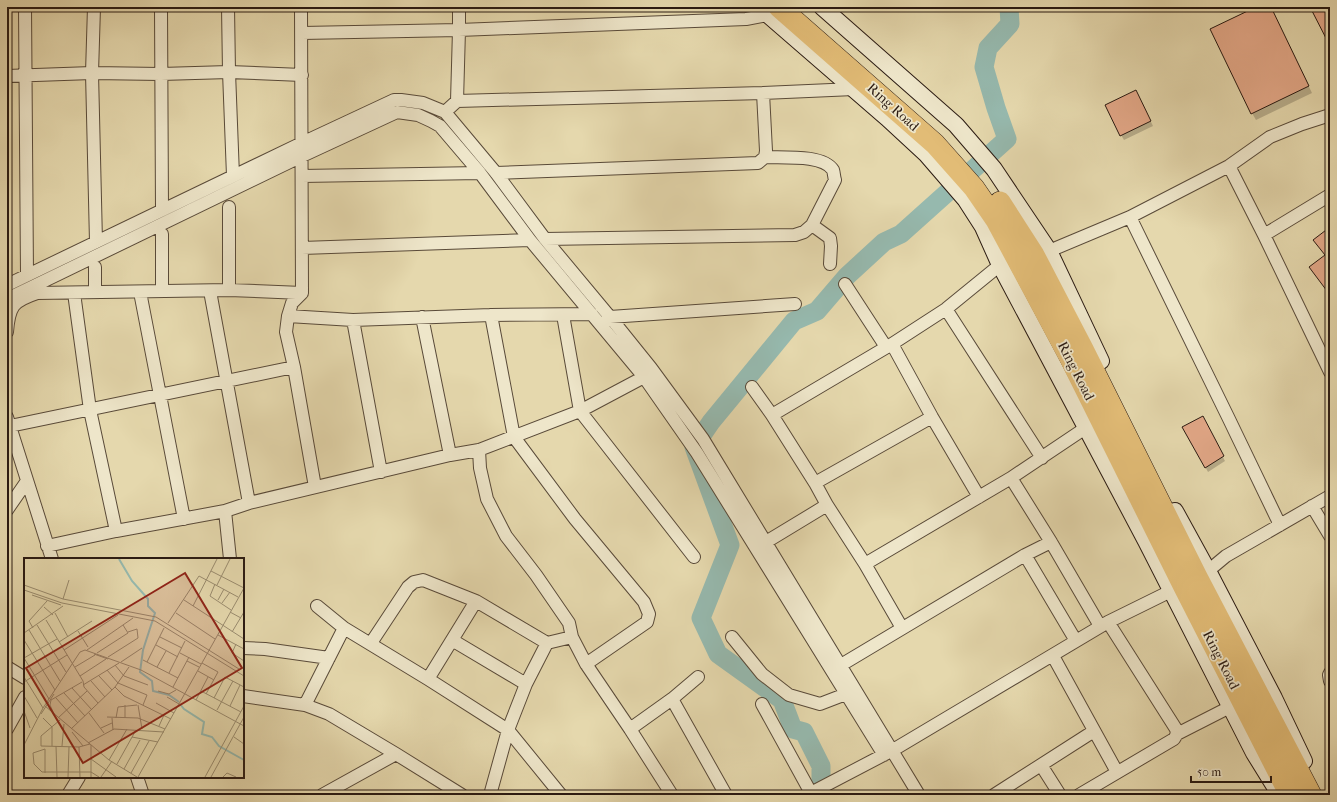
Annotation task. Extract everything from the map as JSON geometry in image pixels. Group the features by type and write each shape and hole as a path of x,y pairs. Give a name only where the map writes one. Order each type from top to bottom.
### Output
{"highway":[{"name":"Ring Road","path":"800,7 950,150 979,183 996,220 1190,581 1312,795"},
{"name":"Ring Road","path":"769,10 935,144 950,150"},
{"name":"Ring Road","path":"1190,581 1290,795"}],"street":[{"path":"24,7 27,275"},
{"path":"94,7 92,73 96,242"},
{"path":"161,7 162,210"},
{"path":"228,7 228,72 233,176"},
{"path":"301,7 302,293 292,303 288,316 286,332 294,367 315,487"},
{"path":"457,101 460,30 459,7"},
{"path":"822,7 919,92 950,150 979,183 1049,251 1080,319 1170,503 1190,581 1230,707 1254,753 1280,795"},
{"path":"302,33 460,30 746,19 769,10 854,90 892,123 950,150"},
{"path":"7,76 92,73 161,74 228,72 302,74"},
{"path":"445,112 457,101 854,90"},
{"path":"496,173 758,163 765,157 766,152 763,93"},
{"path":"7,285 394,100 423,103 445,112 496,173 546,239 610,317 703,439 841,665 888,753"},
{"path":"7,299 302,156 397,112 418,115 440,126 480,173 530,240 644,377 697,453 846,694 919,795"},
{"path":"1049,251 1130,217 1229,166 1270,137 1302,124 1330,117"},
{"path":"546,239 795,235 804,232 812,225 835,180 832,170 824,162 815,159 765,157"},
{"path":"1229,166 1330,372"},
{"path":"302,176 480,173"},
{"path":"979,183 983,228 1000,265 1087,427 1190,581"},
{"path":"1264,235 1330,195"},
{"path":"229,207 229,290"},
{"path":"1130,217 1280,525"},
{"path":"812,225 830,238 832,246 830,264"},
{"path":"162,234 162,291"},
{"path":"302,248 530,240"},
{"path":"772,415 889,346 946,308 1000,265"},
{"path":"95,267 95,291"},
{"path":"845,284 889,346 979,497"},
{"path":"7,332 8,316 12,307 26,297 38,293 229,290 302,293"},
{"path":"210,291 250,503"},
{"path":"140,292 184,518"},
{"path":"74,293 90,410 116,531"},
{"path":"600,325 610,317 795,304"},
{"path":"946,308 1042,458"},
{"path":"288,316 353,320 491,315 592,314"},
{"path":"491,315 514,437 575,519 644,602 649,614 647,622 586,664"},
{"path":"563,315 580,411 694,557"},
{"path":"422,317 450,455"},
{"path":"353,320 381,472"},
{"path":"294,367 90,410 8,422 11,445 27,481 50,555 116,531 225,511 250,503 315,487 450,455 479,450 580,411 644,377"},
{"path":"752,388 772,415 815,483 827,505 865,564 902,628"},
{"path":"815,483 932,418"},
{"path":"865,564 1011,478 1087,427"},
{"path":"479,450 480,468 487,499 506,536 536,575 569,623 572,637 586,664 672,795"},
{"path":"1011,478 1104,624 1176,729 1177,734"},
{"path":"7,510 27,481"},
{"path":"762,704 809,794 888,753 1053,656 1104,624 1190,581 1226,556 1330,496"},
{"path":"766,542 827,505"},
{"path":"1312,506 1330,536"},
{"path":"225,511 230,558"},
{"path":"841,665 1051,542"},
{"path":"1025,556 1076,641"},
{"path":"371,643 408,587 414,582 422,580 476,601 547,643 572,637"},
{"path":"428,679 476,601"},
{"path":"317,606 344,628 371,643 508,730 561,795"},
{"path":"305,705 344,628"},
{"path":"732,637 762,674 789,695 820,704 846,694"},
{"path":"452,640 526,684"},
{"path":"490,795 508,730 526,684 547,643"},
{"path":"244,648 265,649 329,658"},
{"path":"1053,656 1117,772"},
{"path":"7,667 24,677"},
{"path":"1330,674 1330,681"},
{"path":"630,729 672,699 698,677"},
{"path":"244,696 305,705 330,714 396,754 454,793"},
{"path":"7,730 24,699"},
{"path":"672,699 726,795"},
{"path":"1080,795 1174,739 1177,734 1230,707"},
{"path":"997,794 1094,731"},
{"path":"322,795 396,754"},
{"path":"1041,765 1060,795"},
{"path":"68,795 78,778"},
{"path":"136,778 144,795"}],"building":[{"path":"1256,7 1271,7 1309,86 1251,114 1210,29"},
{"path":"1310,7 1330,7 1330,46"},
{"path":"1136,90 1151,121 1120,136 1105,105"},
{"path":"1330,227 1330,295 1309,267 1325,255 1313,240"},
{"path":"1203,416 1224,456 1205,468 1182,427"}],"waterway":[{"path":"821,781 821,766 804,732 793,729 782,700 718,654 701,618 730,545 694,447 711,422 794,321 817,311 847,276 884,242 901,234 1007,139 984,67 988,48 1010,24 1009,7"}]}
